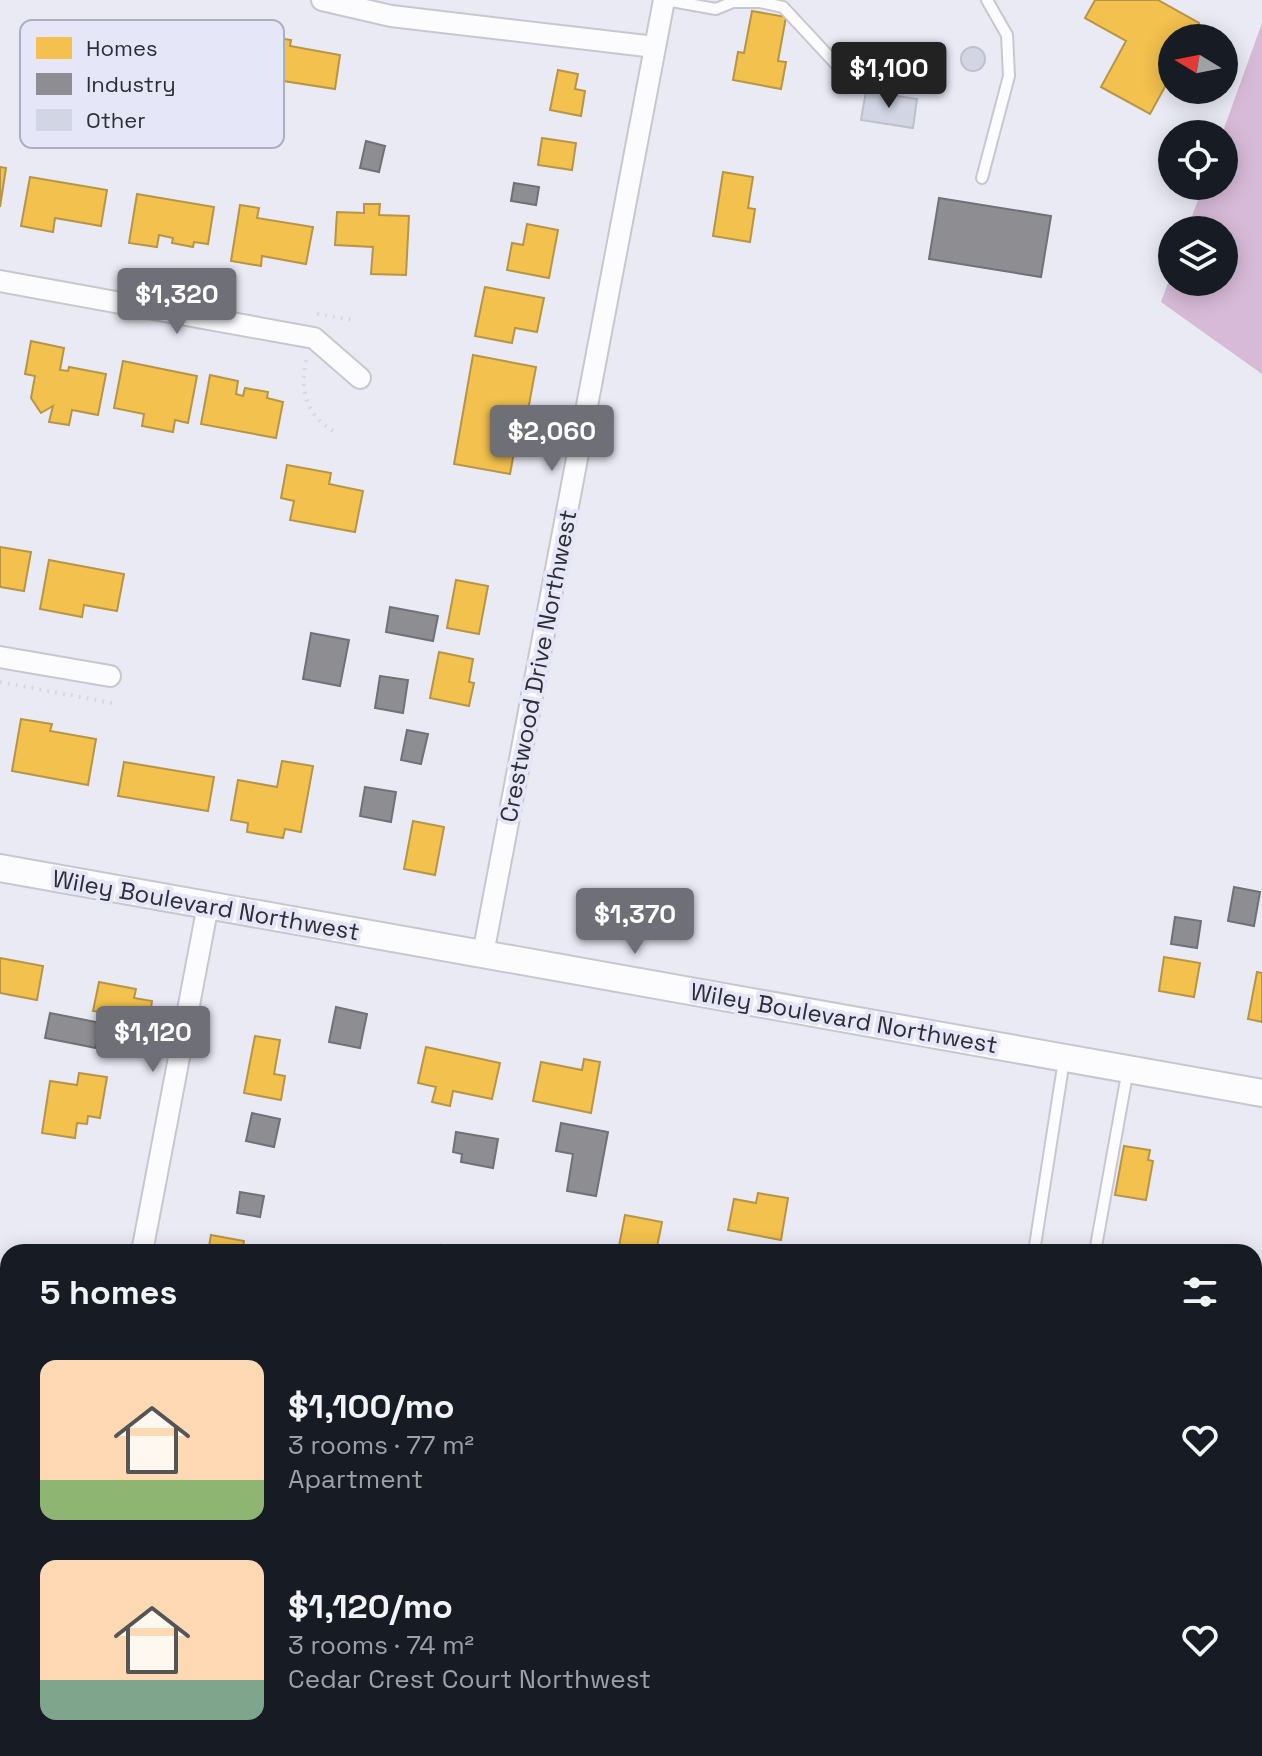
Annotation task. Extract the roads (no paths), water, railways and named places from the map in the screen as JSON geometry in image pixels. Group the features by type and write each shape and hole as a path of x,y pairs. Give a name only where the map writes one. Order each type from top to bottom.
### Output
{"street":[{"path":"322,0 391,16 655,47"},
{"name":"Crestwood Drive Northwest","path":"483,954 665,0"},
{"path":"0,281 314,338 360,378"},
{"path":"0,657 110,676"},
{"name":"Wiley Boulevard Northwest","path":"0,868 1262,1093"},
{"path":"144,1244 208,905"}],"lane":[{"path":"665,0 716,9 733,2 760,2 783,7 836,64 862,69"},
{"path":"982,178 1009,76 1007,35 987,0"},
{"path":"1035,1244 1064,1058"},
{"path":"1096,1244 1128,1069"}]}
